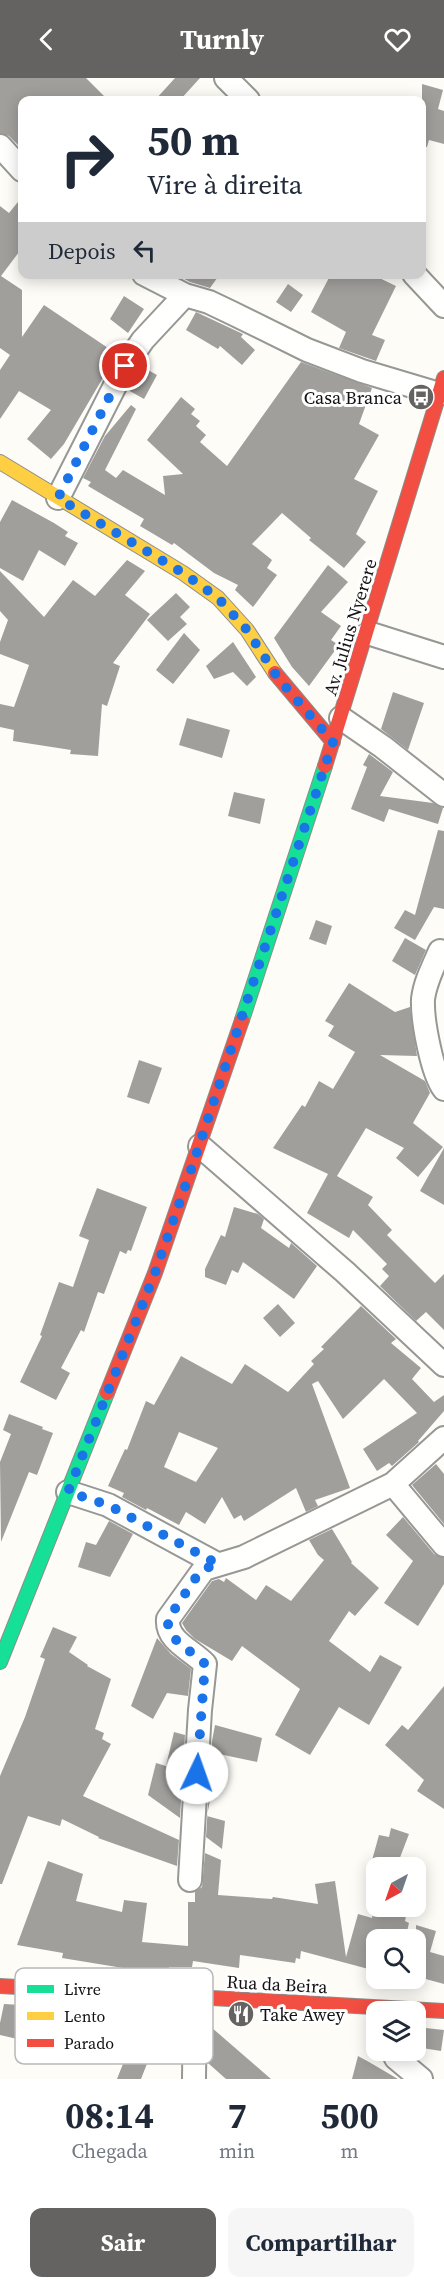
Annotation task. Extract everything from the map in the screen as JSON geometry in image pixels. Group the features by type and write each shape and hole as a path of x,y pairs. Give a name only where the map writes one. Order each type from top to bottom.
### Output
{"main road":[{"name":"Av. Julius Nyerere","path":"0,1662 155,1273 200,1146 368,633 441,386"},
{"path":"0,462 183,573 218,598 247,630 278,678 333,742"},
{"name":"Rua da Beira","path":"0,1986 15,1987"},
{"name":"Rua da Beira","path":"213,1998 366,2008"},
{"name":"Rua da Beira","path":"426,2011 444,2011"}],"street":[{"path":"226,78 244,96"},
{"path":"0,146 18,166"},
{"path":"154,279 185,295 209,302 307,350 362,371 441,386"},
{"path":"419,279 444,306"},
{"path":"58,498 125,366 143,340 185,295"},
{"path":"368,633 444,657"},
{"path":"341,718 383,747 444,795"},
{"path":"440,951 426,983 423,1001 432,1066 436,1078 444,1089"},
{"path":"200,1146 345,1272 444,1365"},
{"path":"190,1880 201,1710 206,1670 201,1659 172,1635 167,1627 168,1619 204,1569 244,1557 393,1484 444,1438"},
{"path":"393,1484 444,1545"},
{"path":"68,1492 108,1505 218,1564"},
{"path":"400,2061 421,2079"},
{"path":"192,2064 194,2079"}],"building":[{"path":"0,78 86,78 104,96 18,96 18,145 9,136 0,133"},
{"path":"175,78 200,78 184,96 159,96"},
{"path":"422,84 443,90 438,109 444,111 444,144 429,140 426,147 426,96 422,96"},
{"path":"18,202 18,253 1,276 22,290 22,337 44,305 117,354 64,444 51,459 27,439 51,410 19,391 0,419 0,370 10,355 0,348 0,206 9,213"},
{"path":"184,279 216,279 210,288"},
{"path":"328,279 381,279 396,286 372,335 385,340 376,361 339,348 346,332 311,312"},
{"path":"288,284 303,295 291,312 276,302"},
{"path":"124,296 144,309 128,333 110,319"},
{"path":"196,312 243,334 241,337 255,350 242,365 220,346 218,349 186,330"},
{"path":"301,362 372,388 359,424 379,435 354,479 378,491 356,534 366,542 344,568 309,540 311,538 282,513 252,544 272,560 267,568 277,575 253,607 235,590 238,585 214,573 174,543 172,545 140,526 144,519 88,486 91,482 83,478 105,436 131,405 136,409 105,470 116,478 123,470 165,495 163,476 183,474 147,440 181,397 195,409 191,414 200,421 196,426 206,435 200,442 227,466"},
{"path":"141,366 157,375 144,399 128,390"},
{"path":"12,500 68,532 65,536 78,543 65,566 39,550 23,581 0,568 0,522"},
{"path":"127,560 145,571 125,595 150,614 113,663 120,666 107,706 102,704 98,756 70,754 71,750 13,741 14,730 0,727 0,704 14,707 29,665 0,654 0,642 8,620 0,611 0,571 44,617 73,580 95,596"},
{"path":"328,565 348,582 321,612 341,626 331,640 339,645 309,686 292,667 274,638"},
{"path":"176,593 190,607 180,617 187,624 168,641 147,620"},
{"path":"184,633 200,650 173,684 156,670"},
{"path":"233,642 256,677 247,686 233,672 214,679 206,666"},
{"path":"393,692 424,703 408,750 381,729"},
{"path":"187,718 230,730 222,758 179,745"},
{"path":"369,754 393,772 380,796 433,803 443,808 438,824 389,809 384,822 351,809 367,767 363,765"},
{"path":"234,792 265,799 260,824 228,816"},
{"path":"438,830 444,831 444,909 434,907 415,940 394,928 405,910 415,915"},
{"path":"316,920 332,926 326,945 309,939"},
{"path":"405,938 426,950 415,975 392,961"},
{"path":"349,983 395,1012 410,1007 417,1056 380,1055 425,1081 430,1093 413,1123 443,1147 418,1177 396,1158 404,1148 366,1128 337,1176 373,1197 368,1205 392,1230 387,1235 435,1283 444,1274 444,1330 426,1312 416,1321 380,1286 389,1276 382,1269 387,1264 353,1230 349,1238 307,1213 328,1174 273,1148 302,1105 305,1107 319,1081 333,1089 355,1052 328,1036 334,1026 325,1021"},
{"path":"139,1060 162,1068 149,1104 127,1097"},
{"path":"444,1148 444,1205 420,1191"},
{"path":"97,1188 147,1207 131,1251 128,1250 126,1254 120,1251 104,1294 98,1292 84,1332 81,1330 61,1368 70,1373 56,1400 20,1382 42,1336 40,1335 59,1282 73,1287 89,1240 79,1236"},
{"path":"234,1207 258,1214 264,1219 261,1228 289,1248 291,1243 317,1266 294,1299 243,1262 238,1273 232,1270 226,1285 205,1277 205,1269 221,1235 225,1237"},
{"path":"278,1304 295,1323 280,1337 263,1318"},
{"path":"361,1306 396,1339 391,1343 421,1368 412,1379 434,1402 444,1395 444,1411 419,1442 392,1466 389,1463 377,1471 363,1449 417,1413 384,1379 343,1419 318,1381 312,1384 350,1488 315,1500 318,1506 306,1512 296,1488 244,1521 241,1515 234,1519 222,1497 205,1524 186,1512 179,1525 122,1497 124,1493 108,1486 125,1449 127,1450 146,1401 154,1405 181,1356 232,1384 245,1364 288,1392 314,1364 311,1361 324,1349 321,1347","holes":["179,1432 218,1448 196,1482 164,1467"]},
{"path":"9,1414 53,1433 37,1475 29,1472 1,1542 0,1462 11,1434 3,1430"},
{"path":"436,1464 444,1474 444,1524 412,1485"},
{"path":"403,1517 434,1554 444,1558 444,1584 418,1626 384,1603 413,1561 386,1535"},
{"path":"109,1521 133,1534 110,1577 78,1567 86,1542 96,1545"},
{"path":"332,1529 351,1563 379,1588 355,1616 349,1611 329,1641 370,1672 380,1655 402,1667 369,1725 339,1707 310,1755 275,1735 300,1689 242,1646 232,1661 195,1639 182,1623 212,1581 219,1579 224,1582 226,1578 256,1600 266,1585 291,1601 324,1560 309,1540"},
{"path":"53,1627 77,1637 69,1652 87,1666 111,1679 95,1729 104,1733 102,1739 111,1744 83,1796 179,1840 177,1866 98,1838 62,1819 60,1826 28,1816 2,1884 0,1884 0,1776 25,1717 45,1659 40,1657"},
{"path":"157,1638 171,1654 191,1669 188,1696 167,1693 153,1719 131,1706"},
{"path":"444,1686 444,1809 417,1791 424,1780 385,1745 402,1725 408,1730"},
{"path":"215,1725 262,1738 257,1762 219,1754 207,1814"},
{"path":"174,1732 185,1735 180,1818 148,1795 156,1763 166,1766"},
{"path":"207,1816 225,1821 222,1849 206,1837"},
{"path":"391,1828 409,1834 400,1857 373,1857 379,1835 389,1837"},
{"path":"205,1853 221,1860 218,1895 272,1899 273,1897 318,1904 315,1884 335,1881 346,1957 358,1914 372,1918 406,1917 405,1921 409,1923 408,1929 366,1929 366,1968 301,1951 300,1959 296,1958 295,1963 240,1955 239,1968 193,1961 192,1967 123,1968 62,1958 63,1953 17,1945 48,1861 83,1874 76,1901 122,1912 124,1900 147,1903 142,1942 188,1946 188,1902 195,1902 195,1892 202,1887"},
{"path":"416,1925 436,1931 430,1952 444,1956 444,1984 426,1979 426,1929 416,1929"},
{"path":"4,2004 15,2005 15,2038 0,2035"},
{"path":"426,2028 444,2030 441,2051 426,2049"},
{"path":"213,2029 271,2079 226,2079 209,2064 213,2064"},
{"path":"358,2056 398,2079 352,2079"},
{"path":"123,2064 147,2064 141,2079 117,2079"}],"traffic: fast":[{"path":"242,1020 325,766"},
{"path":"0,1662 107,1393"}],"traffic: slow":[{"path":"0,462 183,573 218,598 247,630 275,673"}],"traffic: jam":[{"path":"325,766 444,378"},
{"path":"275,673 333,742"},
{"path":"107,1393 155,1273 242,1020"},
{"path":"0,1986 15,1987"},
{"path":"213,1998 444,2011"}],"place":[{"name":"Casa Branca","path":"421,397"},
{"name":"Take Awey","path":"241,2014"}],"route":[{"path":"125,366 58,498 183,573 218,598 247,630 278,678 333,742 155,1273 68,1492 108,1505 218,1564 204,1569 197,1576 168,1619 167,1627 179,1642 205,1664 197,1773"}]}
